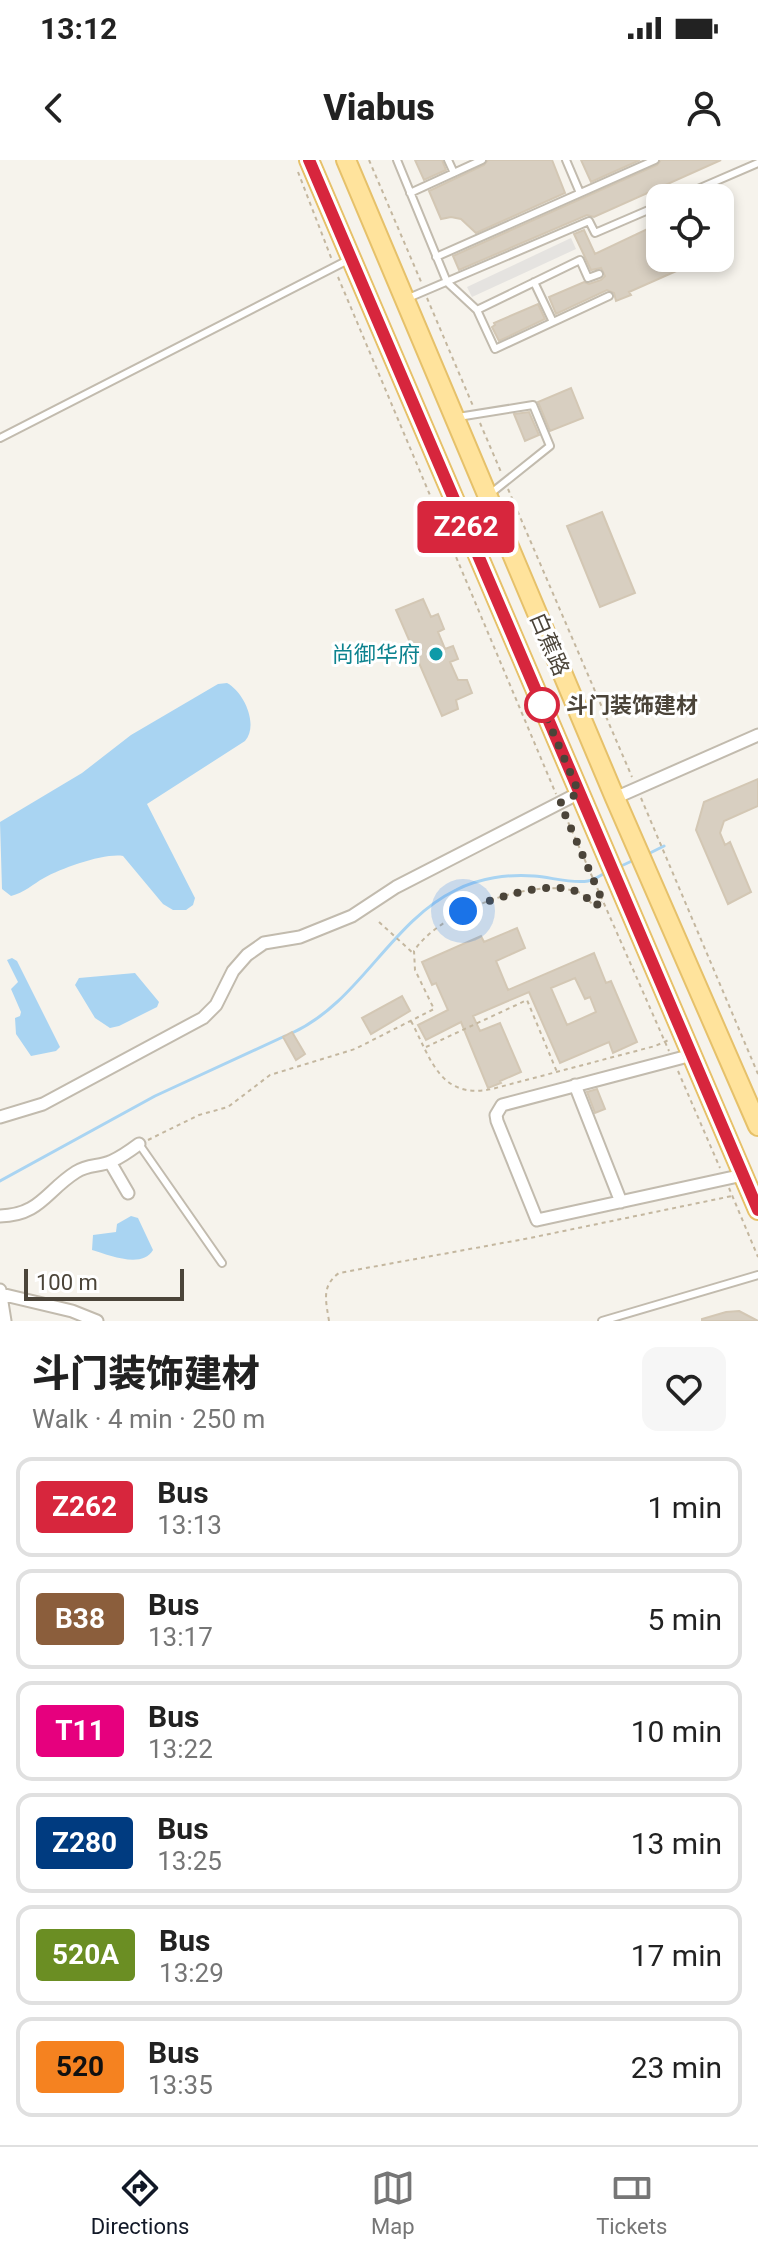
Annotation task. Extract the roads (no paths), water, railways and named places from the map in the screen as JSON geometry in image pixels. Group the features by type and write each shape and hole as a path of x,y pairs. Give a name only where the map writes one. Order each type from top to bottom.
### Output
{"main road":[{"name":"白蕉路","path":"346,160 615,798 758,1126"},
{"name":"白蕉路","path":"304,167 692,1055 742,1190"},
{"path":"345,260 379,240"},
{"path":"660,981 689,969"}],"street":[{"path":"615,798 758,735"},
{"path":"2,1118 43,1104 203,1018 216,1005 233,971 247,955 264,943 300,937 352,916 396,887 579,793"},
{"path":"692,1055 502,1105 496,1115 537,1220 621,1202 742,1190"},
{"path":"575,1085 621,1202"},
{"path":"0,1216 17,1215 34,1208 75,1173 91,1164 110,1162 139,1144"},
{"path":"110,1162 128,1193"},
{"path":"0,1286 5,1321"},
{"path":"1,1294 72,1311 97,1321"}],"lane":[{"path":"397,160 447,282 477,310 495,349 609,296"},
{"path":"448,160 454,173"},
{"path":"410,193 482,160"},
{"path":"566,160 580,193"},
{"path":"436,257 655,160"},
{"path":"709,184 758,163"},
{"path":"404,300 589,221 595,233 646,211"},
{"path":"0,438 345,260"},
{"path":"477,310 580,260 588,278 599,274"},
{"path":"534,282 553,322"},
{"path":"454,418 533,405 550,446 487,497"},
{"path":"139,1144 222,1263"},
{"path":"602,1321 758,1275"}],"water":[{"path":"227,683 239,694 248,709 250,726 245,741 147,804 195,898 193,905 186,910 173,910 163,904 123,856 94,859 72,866 11,896 2,889 0,822 82,773 131,735 218,684"},
{"path":"12,958 17,961 60,1047 56,1051 31,1056 16,1034 15,1018 21,1012 11,989 18,982 7,960"},
{"path":"135,973 159,1002 157,1007 110,1028 95,1018 75,985 79,978"},
{"path":"131,1216 138,1218 153,1250 148,1256 133,1260 92,1250 93,1235 116,1232 117,1224"}],"waterway":[{"path":"648,854 664,846"},
{"path":"619,867 634,860"},
{"path":"292,1033 337,1002 412,921 456,890 474,882 504,876 582,882 605,873"},
{"path":"0,1181 155,1096 285,1036"}],"place":[{"name":"尚御华府","path":"436,654"},
{"name":"斗门装饰建材","path":"542,705"}]}
